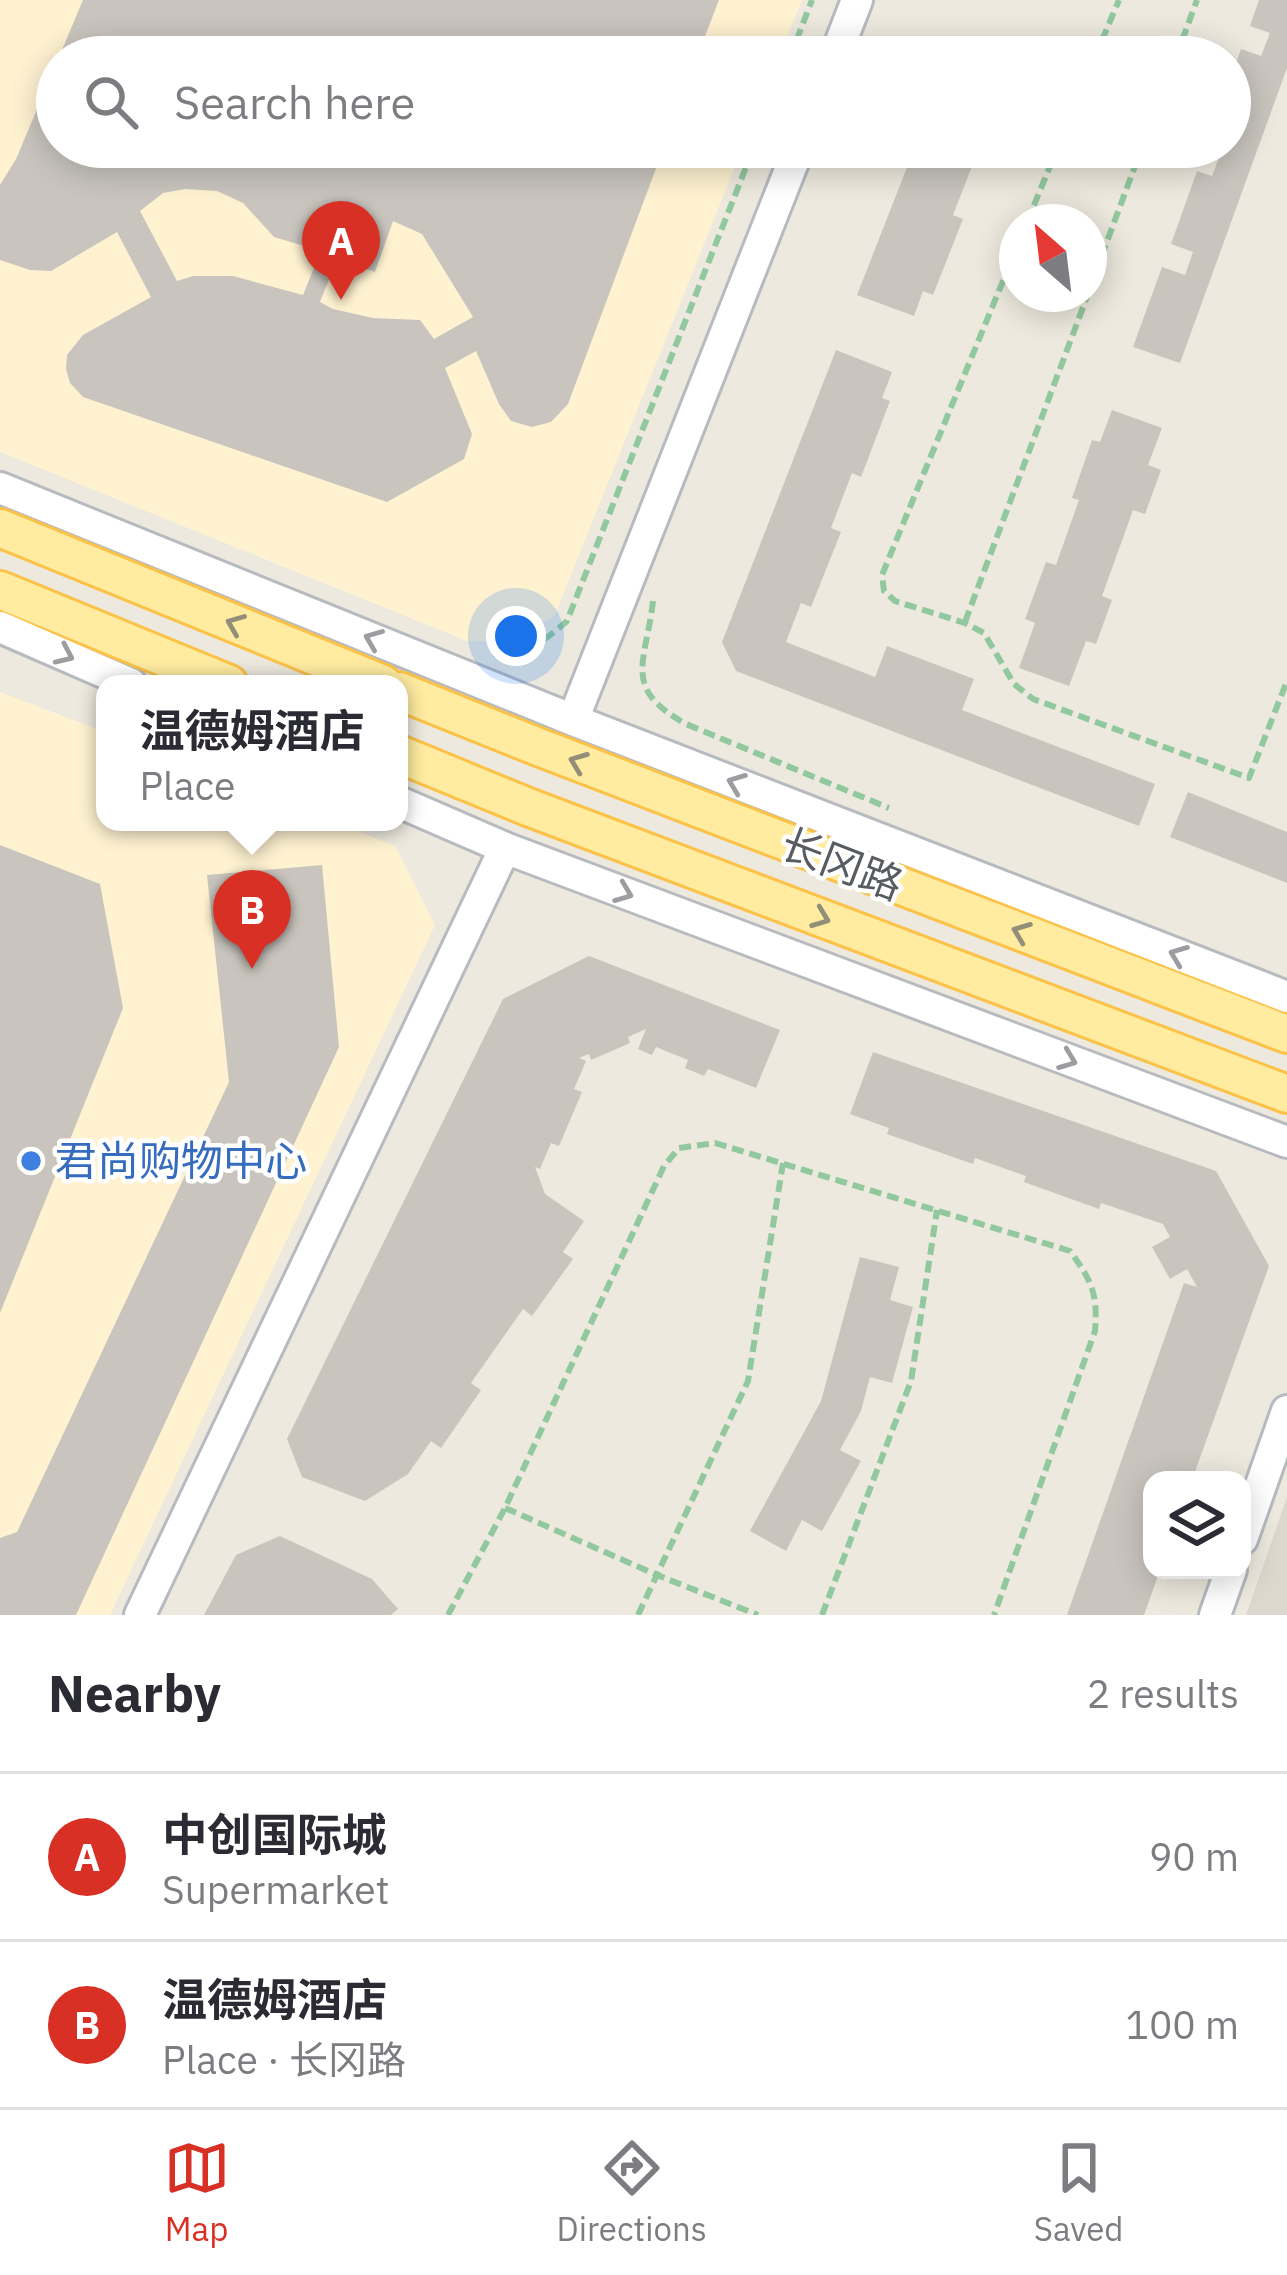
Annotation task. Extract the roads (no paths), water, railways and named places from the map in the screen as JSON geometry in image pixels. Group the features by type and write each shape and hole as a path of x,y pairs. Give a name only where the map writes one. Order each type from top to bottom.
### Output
{"main road":[{"path":"0,529 361,675"},
{"path":"0,590 207,675"},
{"name":"长冈路","path":"408,695 1287,1034"},
{"name":"长冈路","path":"408,758 550,816 1287,1094"}],"street":[{"path":"843,36 857,0"},
{"path":"573,720 791,168"},
{"path":"0,488 573,720 1287,997"},
{"path":"0,627 109,675"},
{"path":"408,806 505,848 1287,1142"},
{"path":"140,1615 505,848"},
{"path":"1251,1513 1287,1411"},
{"path":"1215,1615 1228,1579"}],"place":[{"name":"中创国际城","path":"341,300"},
{"name":"温德姆酒店","path":"252,969"},
{"name":"君尚购物中心","path":"31,1161"}]}
